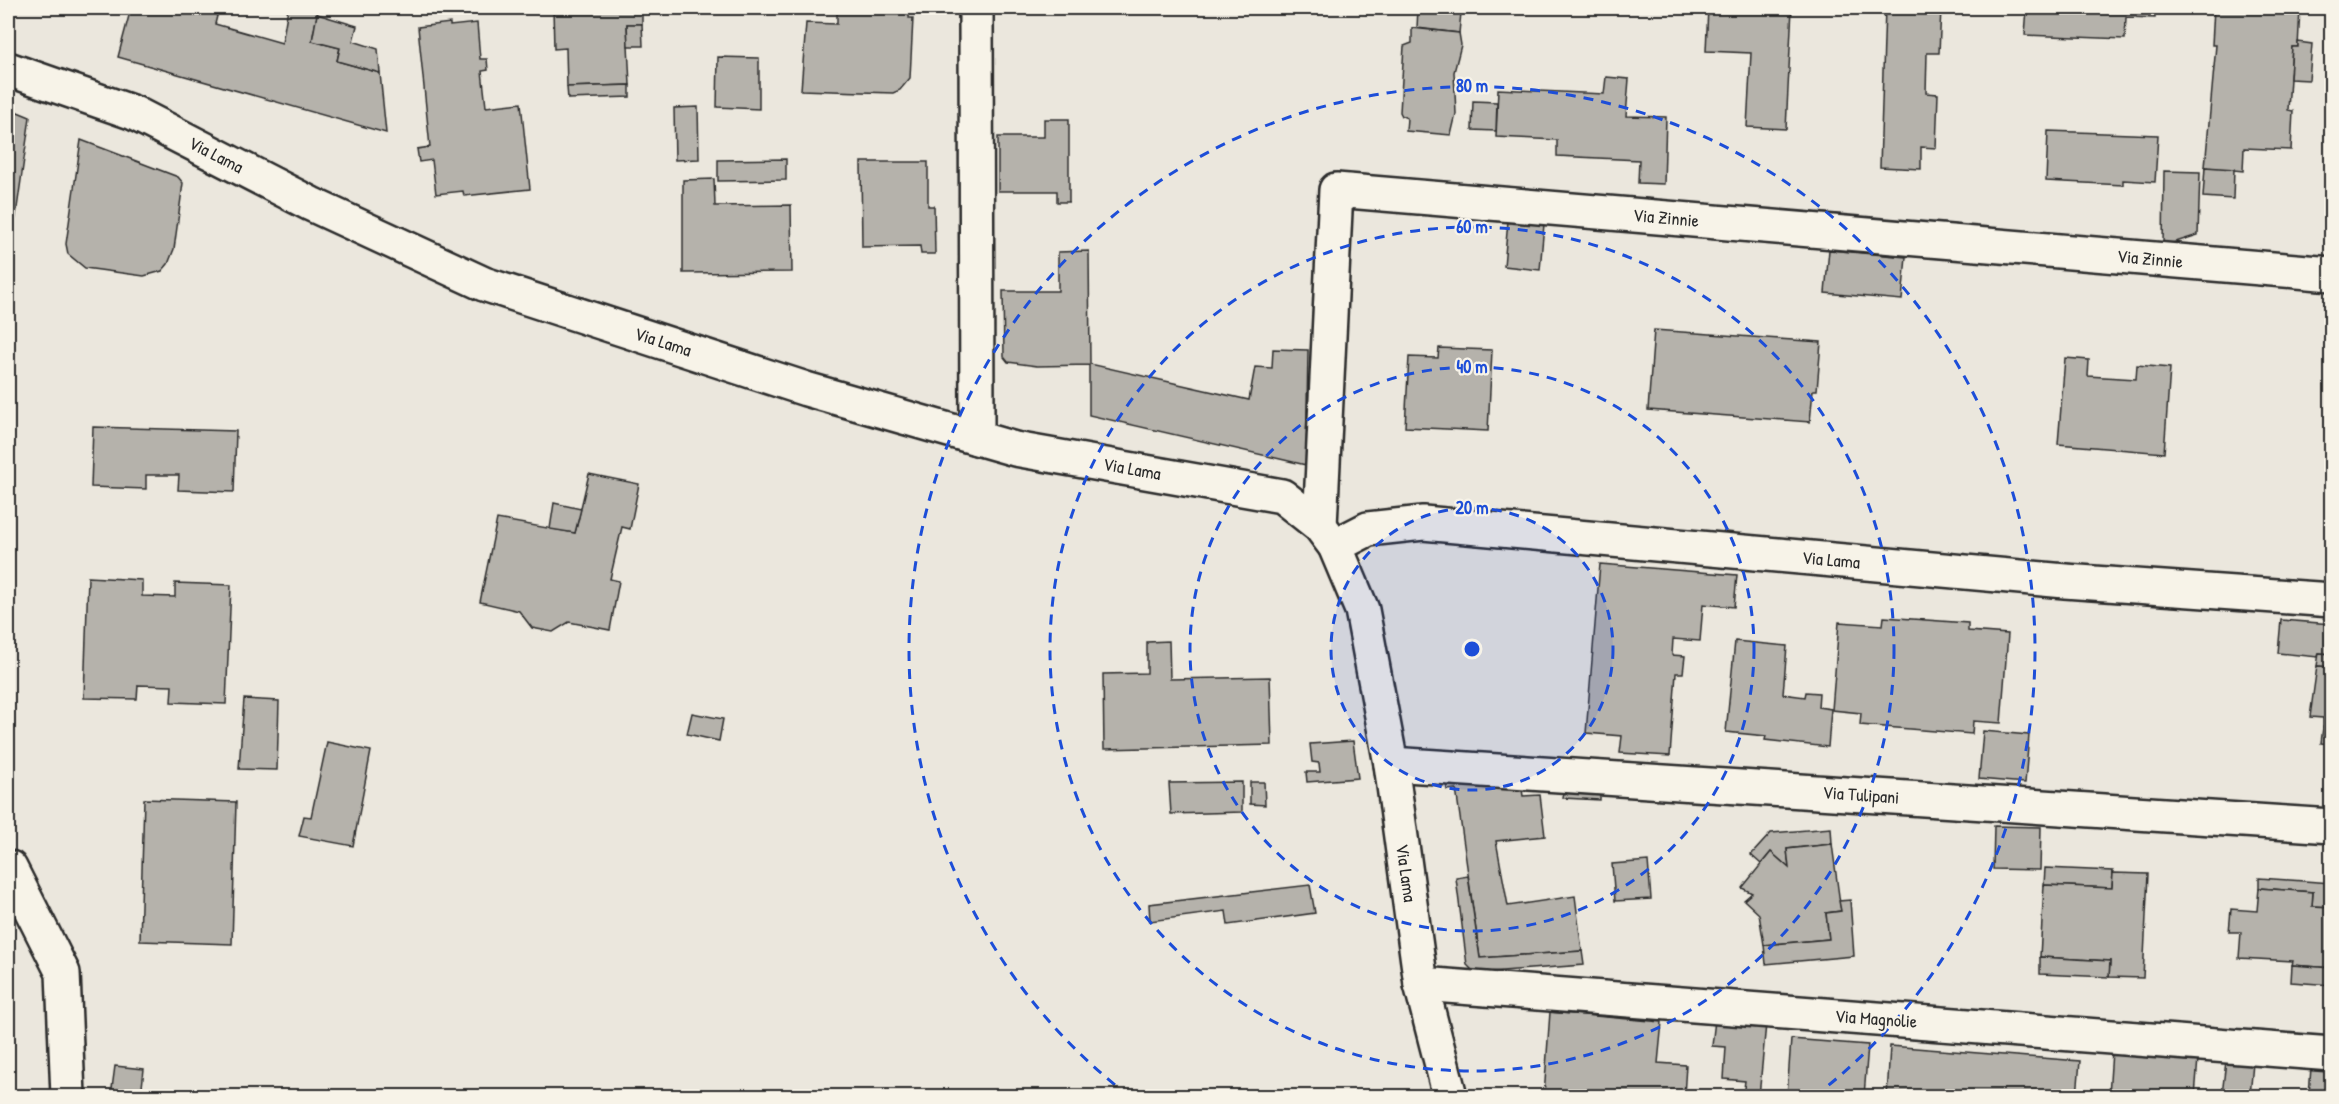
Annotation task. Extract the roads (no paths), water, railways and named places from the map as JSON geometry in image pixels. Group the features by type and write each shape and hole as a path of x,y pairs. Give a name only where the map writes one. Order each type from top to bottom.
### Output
{"street":[{"path":"976,8 977,438"},
{"name":"Via Lama","path":"8,69 134,113 311,204 484,284 806,389 1015,449 1282,496 1328,536 1362,610 1391,764 1421,984 1450,1096"},
{"name":"Via Zinnie","path":"1328,536 1336,190 2331,274"},
{"name":"Via Lama","path":"1328,536 1423,523 2065,581 2331,600"},
{"name":"Via Tulipani","path":"1391,764 2331,826"},
{"path":"8,868 63,973 68,1096"},
{"name":"Via Magnolie","path":"1421,984 2331,1054"}]}
